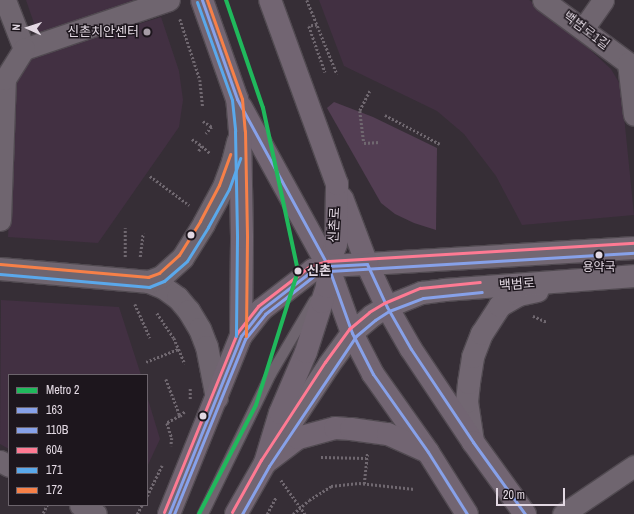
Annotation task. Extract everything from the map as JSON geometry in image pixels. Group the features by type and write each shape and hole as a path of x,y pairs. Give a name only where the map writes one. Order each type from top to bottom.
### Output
{"main road":[{"path":"202,0 237,99 327,277 352,333 374,374 428,452 467,514"},
{"name":"신촌로","path":"236,514 272,470 280,413 306,352 336,244 337,184 270,0"},
{"path":"237,99 240,131 242,237 241,336"},
{"path":"337,184 367,264 387,307 411,349 473,442 525,514"},
{"path":"169,514 241,336 261,310 285,290 313,270 327,277 367,264 634,248"},
{"name":"백범로","path":"272,470 329,365 352,333 372,316 387,307 422,293 634,276"},
{"path":"473,442 467,402 469,383 473,357 490,319 500,306 519,295 589,279"},
{"path":"272,470 298,438 335,428 351,428 388,434 428,452"}],"street":[{"path":"6,0 24,49"},
{"name":"백범로1길","path":"543,0 631,63 634,115"},
{"path":"583,30 603,0"},
{"path":"0,220 2,78 24,49 173,6"},
{"path":"149,282 162,277 183,258 204,224 224,187 233,162 240,131"},
{"path":"0,269 149,282 164,288 178,298 189,311 207,347 217,398"},
{"path":"563,514 634,466"},
{"path":"82,506 96,514"}],"lane":[{"path":"203,514 271,374 327,277"}],"path":[{"path":"308,0 337,74"},
{"path":"173,6 200,80 203,107"},
{"path":"318,25 309,26 325,72"},
{"path":"370,91 360,111 364,143 380,142"},
{"path":"385,115 440,144"},
{"path":"203,121 212,127 206,134"},
{"path":"192,139 202,146 198,151"},
{"path":"150,176 190,206"},
{"path":"124,261 125,228"},
{"path":"140,257 143,233"},
{"path":"140,303 134,302 150,338"},
{"path":"153,309 161,318 179,349 187,369"},
{"path":"530,315 548,322"},
{"path":"146,362 179,349"},
{"path":"166,379 180,416"},
{"path":"188,405 189,382"},
{"path":"170,450 172,438 167,422 180,416 186,409"},
{"path":"364,484 367,452"},
{"path":"321,458 366,458"},
{"path":"148,494 163,463"},
{"path":"272,470 306,514"},
{"path":"293,514 332,486 364,484 415,489"},
{"path":"267,514 276,497"},
{"path":"43,513 46,506"}],"shaded area":[{"path":"26,0 134,0 38,35"},
{"path":"319,0 529,0 551,14 611,69 621,86 634,215 522,225 496,176 464,134 437,111 344,66"},
{"path":"161,17 179,71 183,100 179,127 98,243 8,237 16,80 34,57"},
{"path":"334,102 373,117 437,148 436,230 414,223 395,214 381,203 327,108"},
{"path":"1,300 119,307 141,374 8,374 8,448 0,444"},
{"path":"148,399 160,439 148,465"}],"metro line":[{"name":"2","path":"199,514 256,405 298,271 263,108 226,0"}],"transit line":[{"name":"163","path":"202,0 237,99 328,266 352,333 373,374 428,452 467,514"},
{"name":"172","path":"207,0 242,99 245,131 247,237 246,336"},
{"name":"171","path":"197,2 232,100 235,131 237,237 236,336"},
{"name":"172","path":"0,264 148,277 159,273 179,255 200,221 219,185 230,154"},
{"name":"171","path":"0,274 149,287 164,281 187,261 229,189 240,158"},
{"name":"604","path":"164,512 237,333 258,306 310,266 328,261 634,243"},
{"name":"110B","path":"174,514 245,339 265,314 315,275 329,271 634,253"},
{"name":"163","path":"169,514 241,336 261,310 313,270 328,266 367,264 387,307 411,349 473,442 525,514"},
{"name":"604","path":"232,512 261,460 325,362 349,329 369,312 384,303 420,288 480,282"},
{"name":"110B","path":"242,514 269,466 356,336 375,320 389,311 423,298 482,292"}],"place":[{"name":"신촌치안센터","path":"147,32"},
{"name":"용약국","path":"599,255"},
{"name":"신촌","path":"298,271"}]}
